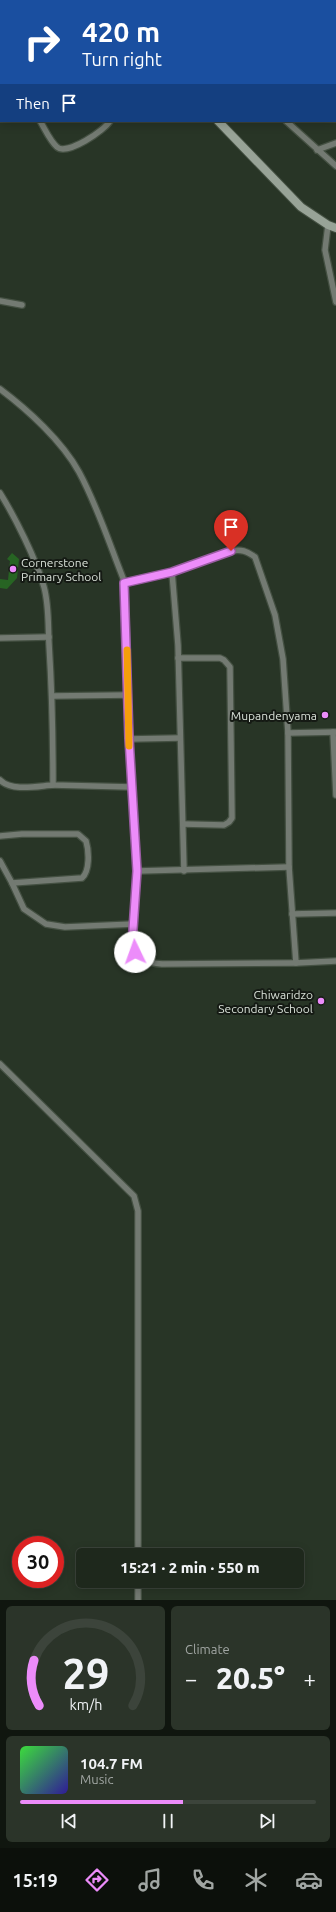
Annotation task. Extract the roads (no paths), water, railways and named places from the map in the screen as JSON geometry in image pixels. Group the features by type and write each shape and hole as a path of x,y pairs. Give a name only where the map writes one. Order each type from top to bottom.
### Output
{"street":[{"path":"41,122 58,148 64,150 73,148 102,130 109,122"},
{"path":"219,122 301,208 332,226 325,250 336,302"},
{"path":"287,122 336,166"},
{"path":"317,150 336,142"},
{"path":"0,301 22,305"},
{"path":"0,389 16,401 48,432 66,452 79,472 124,583 129,738 137,871 132,944 135,952 139,958 152,964 296,963 336,961"},
{"path":"0,493 10,508 38,569 44,588 53,696 53,785"},
{"path":"124,583 172,572 239,549 248,552 255,557 275,615 283,659 288,733 289,867 296,963"},
{"path":"172,572 178,658 184,870"},
{"path":"0,638 49,637"},
{"path":"178,658 220,658 230,667 232,818 224,825 183,824"},
{"path":"53,696 128,695"},
{"path":"288,733 334,732 336,795"},
{"path":"129,738 180,738"},
{"path":"0,780 6,785 14,787 53,785 132,787"},
{"path":"0,836 22,834 78,834 86,840 88,846 87,869 86,874 82,878 12,883"},
{"path":"0,861 24,909 46,924 65,927 134,924"},
{"path":"137,871 289,867"},
{"path":"292,914 336,913"},
{"path":"0,1064 134,1196 138,1211 138,1548"},
{"path":"138,1588 138,1600"}],"place":[{"name":"Cornerstone Primary School","path":"13,569"},
{"name":"Mupandenyama","path":"325,715"},
{"name":"Chiwaridzo Secondary School","path":"321,1001"}]}
